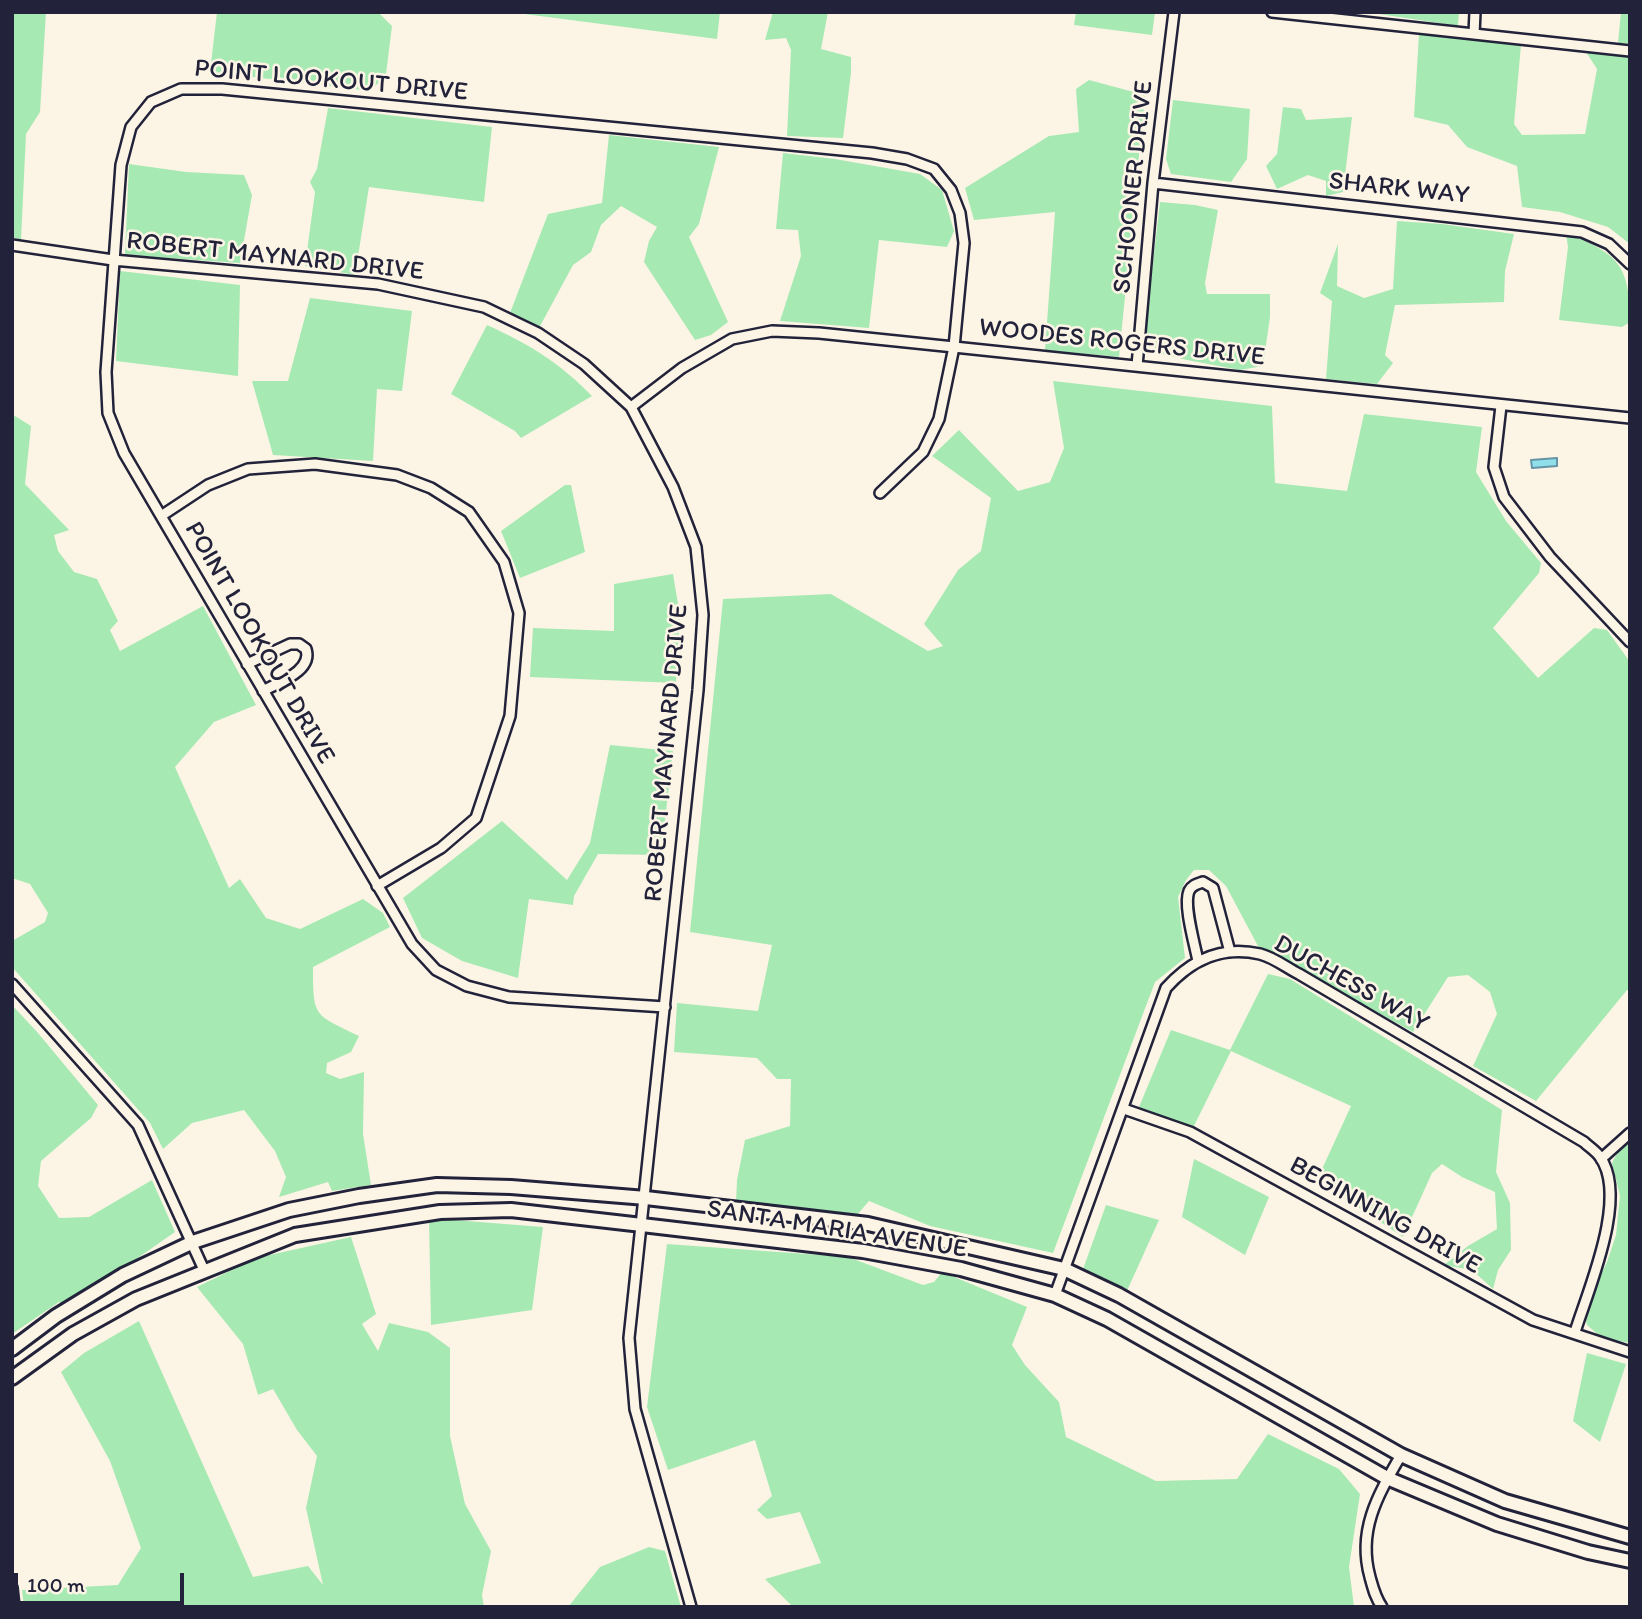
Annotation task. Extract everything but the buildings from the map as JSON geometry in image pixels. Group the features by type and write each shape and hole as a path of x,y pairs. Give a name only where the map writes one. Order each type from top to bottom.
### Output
{"street":[{"name":"SCHOONER DRIVE","path":"1137,366 1153,183 1174,12"},
{"path":"1272,12 1630,51"},
{"path":"1474,34 1475,12"},
{"name":"POINT LOOKOUT DRIVE","path":"665,1007 509,997 467,986 436,970 412,944 124,453 108,414 106,372 113,260 121,165 131,127 151,102 181,89 222,89 872,153 907,159 934,169 951,190 960,213 964,243 954,346 939,419 923,452 880,493"},
{"name":"SHARK WAY","path":"1153,183 1573,230 1609,244 1630,264"},
{"name":"ROBERT MAYNARD DRIVE","path":"12,245 113,260 378,284 484,307 538,333 584,364 631,407 673,487 696,547 704,615 646,1198 629,1338 635,1409 691,1607"},
{"name":"WOODES ROGERS DRIVE","path":"631,407 682,368 732,339 772,331 954,346 1501,406 1630,417"},
{"path":"1501,406 1494,467 1504,497 1550,556 1629,640"},
{"path":"161,516 208,485 248,469 315,464 397,475 432,488 469,512 504,562 519,613 510,716 476,818 441,848 377,886"},
{"path":"247,664 294,643 306,649 308,658 304,667 263,691"},
{"path":"1198,961 1187,900 1189,889 1203,882 1213,888 1230,952"},
{"name":"DUCHESS WAY","path":"1055,1295 1166,988 1182,970 1198,961 1230,952 1261,954 1299,974 1584,1142 1601,1158"},
{"path":"12,984 138,1125 204,1269"},
{"name":"BEGINNING DRIVE","path":"1124,1109 1190,1132 1533,1320 1630,1352"},
{"path":"1575,1332 1606,1235 1611,1190 1601,1158 1630,1133"},
{"name":"SANTA MARIA AVENUE","path":"12,1349 56,1316 123,1275 193,1242 289,1210 359,1196 437,1185 511,1187 646,1198 868,1224 1063,1269 1119,1295 1401,1455 1505,1501 1630,1537"},
{"path":"289,1210 295,1235"},
{"name":"SANTA MARIA AVENUE","path":"12,1378 73,1334 135,1299 204,1269 295,1235 414,1216 511,1210 863,1251 961,1269 1055,1295 1107,1319 1387,1478 1497,1524 1588,1552 1630,1561"},
{"path":"56,1316 73,1334"},
{"path":"1382,1607 1376,1598 1366,1561 1365,1536 1387,1478 1401,1455"},
{"path":"12,1588 14,1607"}],"green space":[{"path":"12,12 46,12 40,112 26,134 21,240 12,237"},
{"path":"217,12 378,12 392,26 386,74 371,91 210,72"},
{"path":"509,12 720,12 717,39"},
{"path":"773,12 828,12 821,49 851,57 843,138 787,136 791,50 786,38 765,40"},
{"path":"1076,12 1155,12 1152,35 1074,25"},
{"path":"1366,12 1459,12 1458,26"},
{"path":"1621,12 1630,12 1630,44 1618,43"},
{"path":"1419,34 1521,45 1514,124 1522,135 1585,134 1597,69 1586,52 1630,57 1630,244 1608,227 1560,212 1522,207 1517,166 1467,147 1448,125 1414,117"},
{"path":"1089,80 1145,95 1119,357 1045,350 1055,212 974,220 965,188 1049,136 1079,132 1076,89"},
{"path":"1173,100 1250,109 1247,159 1231,182 1171,174 1166,159"},
{"path":"1283,107 1301,109 1306,120 1352,117 1343,192 1326,196 1326,181 1308,175 1277,189 1266,166 1277,154"},
{"path":"328,108 492,127 484,202 369,187 355,275 305,266 315,192 310,182 317,169"},
{"path":"609,135 719,147 699,224 689,237 728,322 711,335 695,340 644,262 649,241 657,227 621,206 601,225 591,252 573,265 539,328 510,313 548,214 602,203"},
{"path":"783,153 920,174 942,190 954,231 947,247 879,240 869,328 780,321 801,256 798,230 776,229"},
{"path":"129,164 186,172 244,175 252,195 240,263 125,255"},
{"path":"1160,202 1218,210 1205,283 1207,294 1270,294 1270,317 1263,366 1240,370 1143,349"},
{"path":"1397,221 1514,234 1505,271 1504,302 1395,305 1385,355 1393,363 1377,384 1326,379 1332,301 1320,293 1338,244 1337,286 1364,298 1393,289"},
{"path":"1566,233 1598,248 1618,264 1627,287 1630,322 1622,327 1559,320 1568,247"},
{"path":"120,271 240,285 238,376 116,361"},
{"path":"310,298 412,311 402,391 377,389 373,461 273,455 252,381 288,381"},
{"path":"487,325 543,355 592,396 521,438 515,431 451,394"},
{"path":"1053,381 1272,406 1275,483 1347,491 1364,414 1482,427 1476,472 1506,521 1541,563 1539,573 1493,628 1538,678 1594,628 1607,630 1630,662 1630,991 1627,990 1536,1101 1473,1066 1497,1014 1490,992 1468,975 1448,977 1413,1032 1259,948 1226,886 1209,870 1194,870 1178,897 1185,958 1155,982 1053,1253 930,1226 869,1201 857,1215 736,1203 737,1180 745,1140 790,1126 791,1079 777,1079 757,1058 674,1052 677,1003 758,1011 772,945 690,932 723,599 831,594 928,651 943,646 924,624 958,570 981,551 991,498 932,456 959,430 1018,491 1050,482 1064,448"},
{"path":"15,416 31,426 25,484 69,530 54,535 58,551 74,572 97,579 118,621 110,630 120,651 203,606 256,705 214,722 175,767 229,888 240,879 266,918 300,929 363,899 383,913 390,927 313,967 314,996 319,1012 333,1023 359,1036 351,1052 327,1063 326,1073 340,1079 364,1072 363,1134 371,1185 332,1191 328,1182 279,1197 286,1177 275,1151 244,1110 192,1123 163,1149 150,1123 12,967 12,941 45,922 48,913 30,884 12,878 12,417"},
{"path":"565,485 571,485 585,552 520,578 501,531"},
{"path":"673,574 680,616 676,683 530,677 533,628 614,631 614,584"},
{"path":"610,745 673,751 661,855 598,854 574,896 573,905 529,899 518,978 462,961 422,938 403,898 502,821 567,880 590,843"},
{"path":"1268,974 1290,979 1502,1110 1496,1172 1510,1203 1511,1250 1498,1270 1493,1289 1472,1270 1444,1265 1468,1246 1497,1229 1495,1192 1462,1177 1442,1164 1432,1173 1403,1237 1317,1180 1351,1106 1231,1051 1193,1128 1139,1107 1171,1030 1230,1050"},
{"path":"12,1005 98,1105 91,1118 41,1161 38,1186 59,1218 89,1217 152,1180 175,1232 66,1308 59,1302 12,1334"},
{"path":"1630,1144 1630,1343 1602,1338 1586,1321 1590,1297 1607,1262 1616,1235 1620,1196 1612,1163 1621,1146"},
{"path":"1194,1159 1269,1197 1245,1255 1182,1217"},
{"path":"1106,1205 1159,1220 1126,1293 1082,1272"},
{"path":"429,1218 543,1227 532,1310 431,1325"},
{"path":"351,1237 376,1314 362,1324 378,1351 389,1323 428,1332 450,1348 450,1436 465,1504 491,1551 482,1595 484,1607 24,1607 22,1590 118,1585 141,1548 110,1461 61,1372 84,1353 139,1321 253,1577 308,1566 323,1585 306,1508 317,1456 297,1430 273,1389 258,1395 243,1344 197,1287 256,1258"},
{"path":"667,1244 848,1257 923,1285 934,1282 942,1272 1027,1307 1012,1345 1025,1365 1059,1402 1066,1437 1156,1481 1237,1479 1268,1434 1339,1469 1360,1494 1349,1567 1354,1607 793,1607 765,1579 821,1563 800,1512 767,1519 757,1510 772,1496 755,1440 668,1470 647,1407"},
{"path":"1587,1353 1626,1364 1600,1442 1573,1421"},
{"path":"649,1547 665,1551 681,1607 568,1607 600,1567"}],"water":[{"path":"1557,458 1557,466 1532,468 1531,460"}]}
